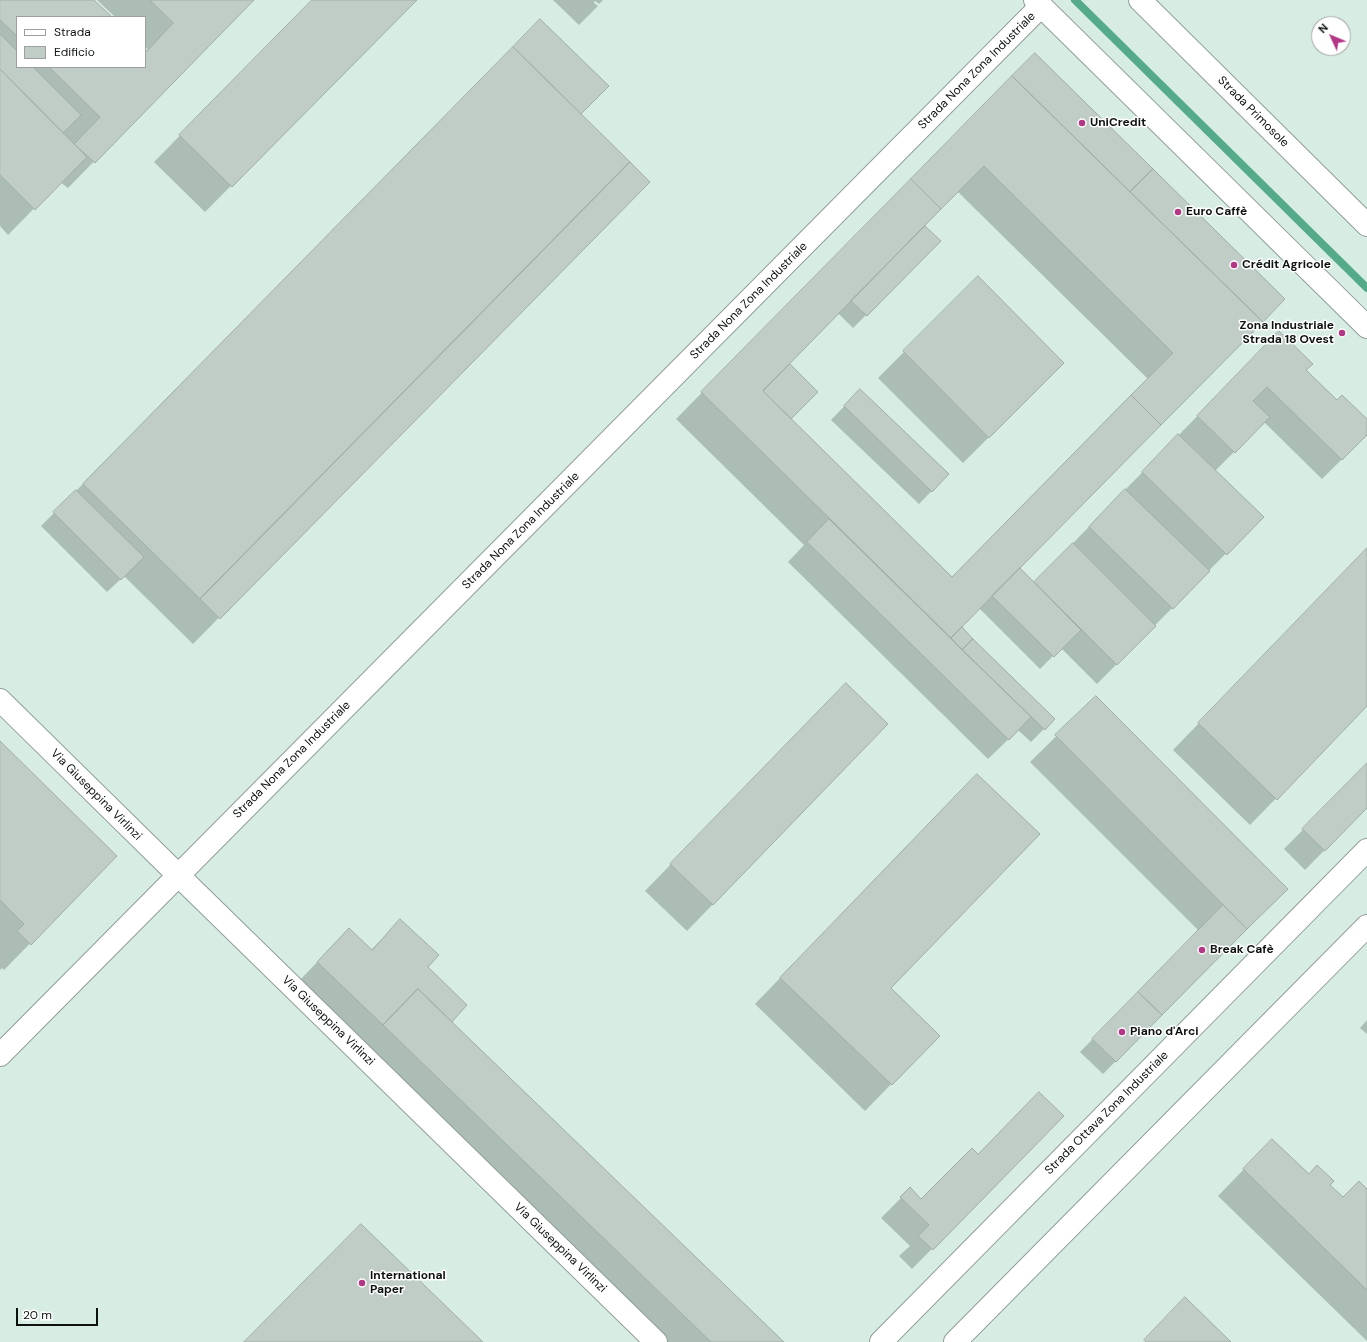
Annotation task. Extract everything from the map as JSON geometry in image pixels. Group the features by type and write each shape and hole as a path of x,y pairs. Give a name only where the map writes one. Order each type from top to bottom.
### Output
{"street":[{"name":"Strada Primosole","path":"1140,0 1367,225"},
{"path":"1038,3 1367,327"},
{"name":"Strada Nona Zona Industriale","path":"0,1055 1038,3"},
{"name":"Via Giuseppina Virlinzi","path":"0,700 656,1342"},
{"name":"Strada Ottava Zona Industriale","path":"881,1342 1367,850"},
{"path":"955,1342 1367,926"}],"shaded area":[{"path":"0,0 1367,0 1367,1342 0,1342"}],"building":[{"path":"0,0 94,0 111,16 16,16 16,35 0,20"},
{"path":"150,0 254,0 95,163 74,144 100,117 50,68 146,68 146,50 147,51 173,23"},
{"path":"312,0 417,0 232,187 179,135"},
{"path":"540,19 609,86 581,114 513,47"},
{"path":"0,34 16,50 16,68 34,68 81,115 63,133 0,69"},
{"path":"513,47 630,162 200,599 83,484"},
{"name":"UniCredit","path":"1035,53 1153,169 1130,192 1012,76"},
{"path":"0,69 87,157 35,210 0,175"},
{"path":"1012,76 1263,322 1161,425 1131,395 1173,353 984,166 941,209 911,179"},
{"path":"630,162 650,182 220,619 200,599"},
{"path":"1153,169 1285,299 1263,322 1130,192"},
{"path":"911,179 941,209 763,391 952,577 1131,395 1161,425 951,638 701,392"},
{"path":"925,226 941,241 867,316 851,301"},
{"path":"978,276 1064,363 989,438 903,351"},
{"path":"1279,331 1313,364 1306,370 1337,400 1342,395 1367,419 1367,435 1342,460 1267,387 1253,401 1270,417 1235,453 1197,416"},
{"path":"790,364 818,392 791,419 763,391"},
{"path":"860,389 949,474 932,492 844,406"},
{"path":"1178,434 1264,517 1227,555 1142,472"},
{"path":"1125,489 1210,571 1173,609 1089,527"},
{"path":"76,490 144,557 121,580 53,512"},
{"path":"829,519 1031,717 1009,740 807,542"},
{"path":"1073,543 1156,626 1117,665 1034,582"},
{"path":"1367,548 1367,706 1277,800 1198,723"},
{"path":"1020,568 1081,630 1054,657 992,596"},
{"path":"962,627 973,639 962,650 951,638"},
{"path":"973,639 1055,719 1045,730 962,650"},
{"path":"846,683 888,724 713,905 670,864"},
{"path":"1096,696 1288,889 1247,929 1055,735"},
{"path":"0,741 117,856 31,945 17,931 24,924 0,900"},
{"path":"1367,763 1367,808 1325,851 1302,829"},
{"path":"977,774 1040,834 891,988 940,1036 892,1085 780,978"},
{"name":"Break Cafè","path":"1223,905 1247,929 1162,1015 1138,992"},
{"path":"400,919 439,955 428,967 467,1005 452,1022 418,989 383,1025 317,962 349,928 372,950"},
{"path":"418,989 784,1342 711,1342 383,1025"},
{"name":"Piano d'Arci","path":"1138,992 1162,1015 1116,1062 1092,1039"},
{"path":"1039,1092 1064,1116 933,1250 918,1236 929,1225 900,1197 910,1187 921,1199 972,1148 978,1154"},
{"path":"1272,1139 1309,1174 1317,1165 1334,1181 1330,1185 1343,1197 1359,1181 1367,1189 1367,1290 1243,1169"},
{"name":"International Paper","path":"361,1224 483,1342 244,1342"},
{"path":"1185,1297 1231,1342 1146,1342 1144,1340"}],"waterway":[{"path":"1075,0 1367,288"}],"place":[{"name":"UniCredit","path":"1082,123"},
{"name":"Euro Caffè","path":"1178,212"},
{"name":"Crédit Agricole","path":"1234,265"},
{"name":"Zona Industriale Strada 18 Ovest","path":"1342,333"},
{"name":"Break Cafè","path":"1202,950"},
{"name":"Piano d'Arci","path":"1122,1032"},
{"name":"International Paper","path":"362,1283"}]}
